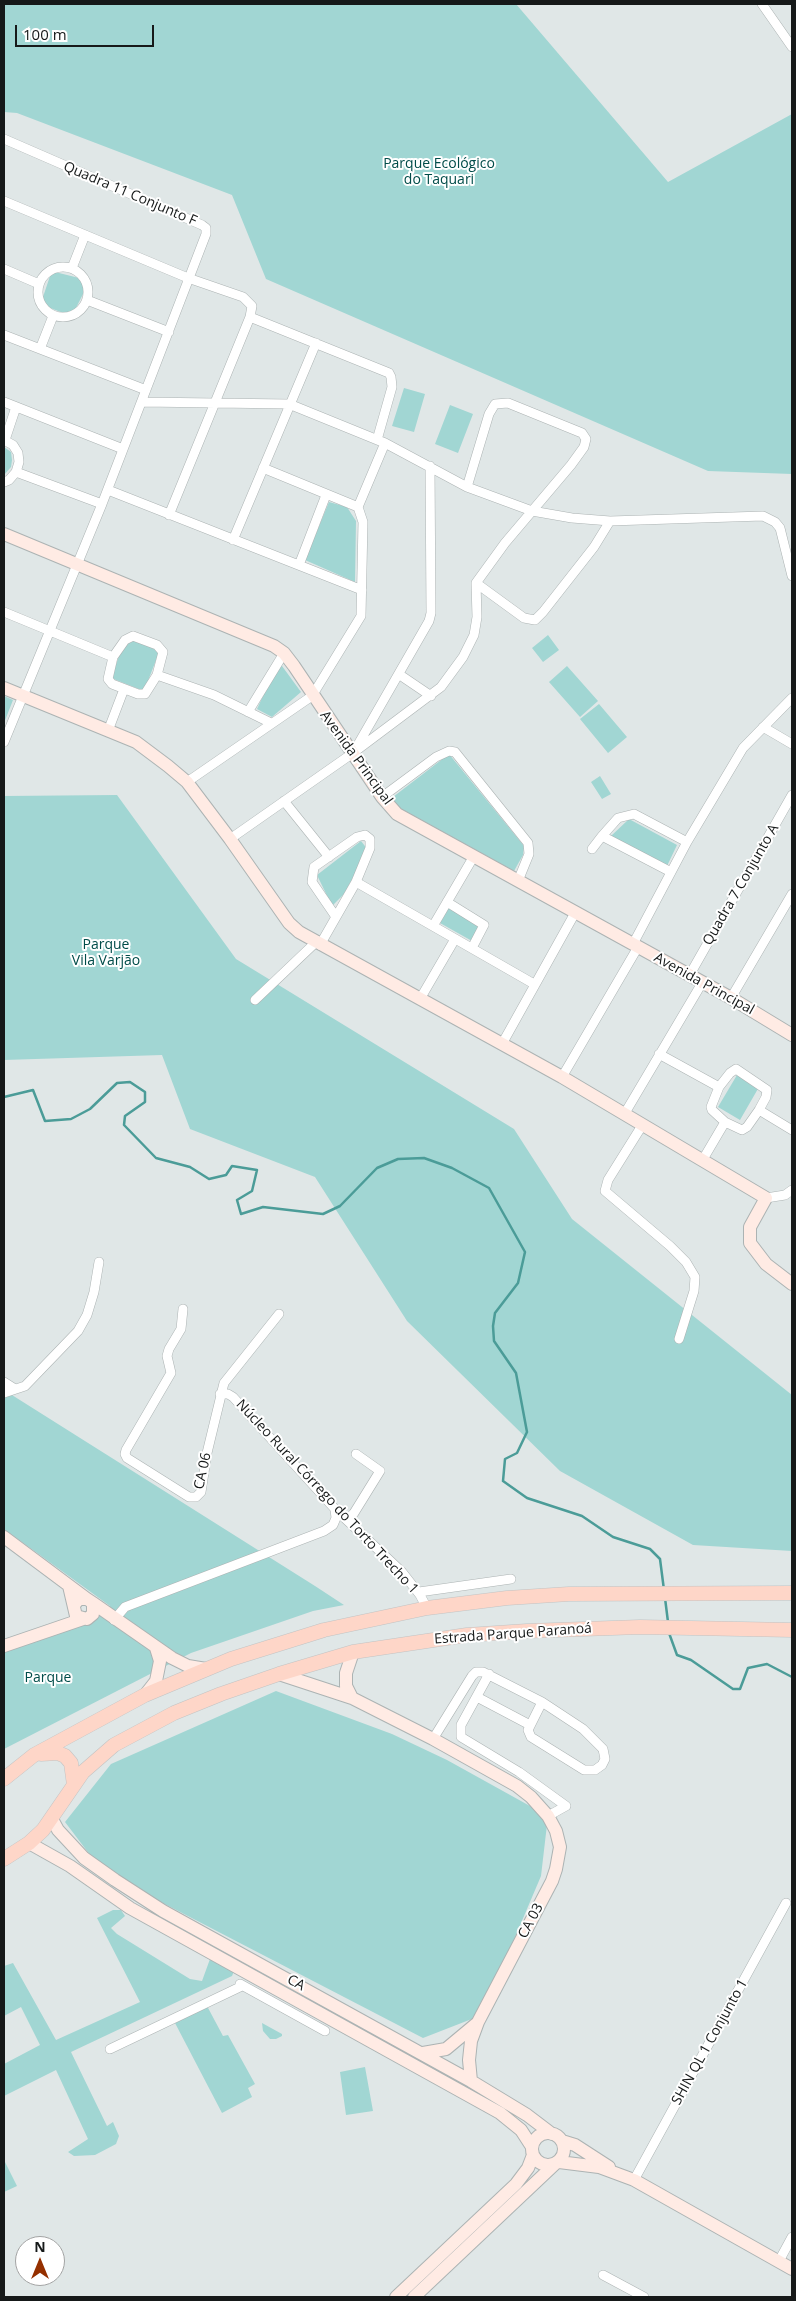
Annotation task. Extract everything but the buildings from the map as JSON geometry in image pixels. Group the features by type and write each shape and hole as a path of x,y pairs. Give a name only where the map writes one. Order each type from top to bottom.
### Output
{"main road":[{"path":"6,1775 34,1755 145,1694 206,1670 324,1630 427,1608 507,1598 641,1593 792,1593"},
{"name":"Estrada Parque Paranoá","path":"4,1859 29,1843 52,1819 74,1785 93,1762 114,1745 174,1713 279,1674 353,1652 467,1635 640,1627 792,1630"},
{"path":"34,1755 58,1753 65,1756 71,1763 74,1785"}],"street":[{"path":"762,4 792,46"},
{"name":"Quadra 11 Conjunto F","path":"4,139 206,228 206,234 188,278"},
{"path":"4,201 188,278 243,297 252,306 250,317 169,515"},
{"path":"72,268 84,235"},
{"path":"72,268 86,281 87,300 82,310 73,316 63,318 53,316 43,308 38,296 39,284 44,275 52,269 72,268"},
{"path":"4,269 39,284"},
{"path":"4,742 108,490 188,278"},
{"path":"87,300 169,332"},
{"path":"40,349 53,316"},
{"path":"187,782 312,696 362,616 363,522 358,507 381,441 392,387 391,376 380,369 250,317"},
{"path":"4,335 146,390"},
{"path":"233,540 316,343"},
{"path":"4,402 123,449"},
{"path":"142,402 289,404 381,441 467,487 532,511 572,518 610,521 763,516 770,518 780,528 792,576"},
{"path":"230,839 431,696 454,672 470,646 477,617 476,583 532,511 571,465 584,447 586,439 582,433 502,402 492,407 467,487"},
{"path":"4,482 9,480 16,472 19,462 18,453 13,445 4,440 16,407"},
{"path":"353,753 427,628 431,613 430,466"},
{"path":"263,468 358,507"},
{"path":"16,472 102,504"},
{"path":"108,490 362,590"},
{"path":"299,565 326,495"},
{"path":"476,583 524,618 535,620 594,548 610,521"},
{"name":"Avenida Principal","path":"4,534 274,646 284,653 382,797 397,814 731,998 792,1036"},
{"path":"4,612 113,657"},
{"path":"131,636 157,645 163,652 157,675 145,694 138,694 112,684 108,679 113,657 125,640 131,636"},
{"path":"248,712 284,653"},
{"path":"157,675 214,695 271,723"},
{"path":"400,675 431,696"},
{"path":"4,688 136,742 187,782 230,839 289,924 319,945 562,1077 766,1198 785,1195 792,1190"},
{"path":"108,731 124,689"},
{"path":"562,1077 636,945 687,842 742,748 792,698"},
{"path":"763,728 792,744"},
{"path":"382,797 444,752 455,752 528,843 529,854 518,881"},
{"name":"Quadra 7 Conjunto A","path":"689,976 792,795"},
{"path":"284,801 329,857"},
{"path":"592,849 618,818 634,814 687,842"},
{"path":"255,1000 319,945 336,917 356,882 370,848 370,839 365,835 357,837 314,867 312,882 336,917"},
{"path":"602,836 671,872"},
{"path":"433,926 474,856"},
{"path":"356,882 534,984"},
{"path":"731,998 792,897"},
{"path":"447,902 484,925 472,948"},
{"path":"502,1044 574,913"},
{"path":"420,999 454,938"},
{"path":"625,1114 702,983"},
{"path":"659,1054 719,1087"},
{"path":"736,1069 767,1090 766,1097 759,1110 745,1129 739,1130 725,1122 712,1110 711,1106 719,1087 730,1073 736,1069"},
{"path":"759,1110 792,1130"},
{"path":"702,1160 725,1122"},
{"path":"643,1124 608,1180 605,1191 670,1246 686,1262 696,1277 694,1291 679,1339"},
{"path":"766,1198 750,1227 750,1243 766,1264 792,1284"},
{"path":"4,1393 25,1386 78,1331 87,1316 92,1300 99,1262"},
{"name":"CA 06","path":"182,1309 181,1330 168,1349 171,1373 126,1450 126,1458 189,1497 196,1497 201,1492 220,1394"},
{"path":"220,1394 224,1383 279,1314"},
{"path":"4,1382 15,1389"},
{"name":"Núcleo Rural Córrego do Torto Trecho 1","path":"220,1394 228,1394 233,1397 335,1509 402,1572 418,1592 427,1608"},
{"path":"347,1520 359,1506 380,1471 356,1454"},
{"path":"114,1620 126,1607 324,1531 333,1525 336,1518 335,1509"},
{"path":"4,1537 114,1620 156,1648 188,1666 206,1670"},
{"path":"418,1592 511,1579"},
{"path":"69,1586 76,1616 83,1619"},
{"path":"58,1627 79,1599 90,1601"},
{"path":"4,1646 93,1614 90,1601"},
{"path":"145,1694 156,1681 160,1661 156,1648"},
{"path":"352,1698 346,1686 346,1673 353,1652"},
{"path":"433,1739 472,1676 479,1671 489,1674 542,1702 583,1729 600,1744 605,1753 602,1765 595,1770 584,1770 531,1737 529,1733 530,1725 542,1702"},
{"name":"CA 03","path":"279,1674 352,1698 433,1739 517,1786 531,1797 548,1816 556,1831 560,1847 556,1869 478,2022 469,2053 471,2080"},
{"path":"489,1674 461,1725 461,1737 519,1772 566,1806 548,1816"},
{"path":"477,1697 530,1725"},
{"name":"CA","path":"52,1819 58,1830 84,1858 115,1880 163,1910 471,2080 527,2115 557,2138 602,2161 614,2172"},
{"name":"CA","path":"29,1843 70,1866 139,1913 500,2113 521,2130 533,2151"},
{"name":"SHIN QL 1 Conjunto 1","path":"634,2180 786,1903"},
{"path":"110,2049 241,1985 324,2032"},
{"name":"CA 03","path":"422,2053 446,2049 478,2022"},
{"path":"396,2297 516,2184 528,2168 539,2136 557,2138 564,2150 557,2163 414,2297"},
{"path":"533,2151 542,2164 587,2164 634,2180 792,2269"},
{"path":"778,2261 792,2237"},
{"path":"602,2275 644,2297"}],"green space":[{"name":"Parque Ecológico do Taquari","path":"4,4 516,4 668,182 792,114 792,474 708,471 266,279 232,195 17,113 4,112"},
{"path":"55,272 79,278 83,284 84,292 76,308 66,314 45,306 42,300 50,276"},
{"path":"404,388 425,394 414,432 392,426"},
{"path":"450,405 473,414 458,453 435,444"},
{"path":"4,447 11,452 12,460 11,467 4,475"},
{"path":"329,502 347,507 356,521 355,582 305,560"},
{"path":"548,635 559,650 543,662 532,648"},
{"path":"126,637 160,650 144,691 111,678"},
{"path":"282,666 301,692 272,717 257,709 276,668"},
{"path":"567,666 598,701 580,717 549,682"},
{"path":"4,696 13,700 4,723"},
{"path":"599,704 627,737 608,753 580,719"},
{"path":"449,754 524,846 523,855 514,871 396,806 393,797"},
{"path":"600,776 611,794 602,799 591,782"},
{"name":"Parque Vila Varjão","path":"117,795 236,959 514,1129 572,1219 792,1395 792,1551 693,1545 560,1471 407,1321 315,1177 190,1129 162,1055 4,1060 4,796"},
{"path":"629,819 677,845 667,866 611,836"},
{"path":"361,841 368,850 344,894 332,906 317,875"},
{"path":"449,907 481,924 472,941 440,923"},
{"path":"737,1075 759,1087 740,1120 718,1107"},
{"name":"Parque","path":"4,1390 344,1605 313,1611 191,1653 4,1749 4,1648 110,1606 4,1529"},
{"path":"276,1691 392,1734 447,1760 548,1816 541,1876 482,2015 423,2038 103,1872 65,1822 111,1764"},
{"path":"113,1910 121,1910 125,1916 111,1928 117,1934 190,1979 202,1981 210,1959 234,1971 232,1976 71,2052 107,2126 113,2122 119,2136 116,2144 95,2155 74,2156 68,2152 88,2139 56,2070 4,2096 4,2064 40,2045 21,2007 4,2016 4,1966 13,1963 56,2040 140,2002 97,1918"},
{"path":"207,2006 223,2036 228,2035 255,2084 248,2088 252,2097 222,2113 175,2023"},
{"path":"262,2023 282,2034 282,2036 270,2039 263,2031"},
{"path":"365,2067 373,2111 346,2115 340,2072"},
{"path":"4,2160 17,2186 4,2192"}],"waterway":[{"path":"4,1097 33,1090 45,1121 71,1119 90,1109 117,1083 130,1082 145,1092 145,1102 125,1116 124,1125 156,1158 190,1167 209,1179 226,1175 232,1166 257,1170 252,1191 237,1200 241,1214 263,1207 323,1214 340,1206 377,1168 398,1159 424,1158 452,1168 489,1188 525,1252 518,1283 495,1313 493,1326 494,1341 516,1373 527,1432 517,1453 505,1459 503,1481 527,1498 582,1516 613,1537 650,1549 660,1559 664,1590"},
{"path":"665,1598 668,1622"},
{"path":"669,1633 677,1655 691,1660 733,1689 740,1689 748,1668 767,1664 792,1677"}]}
